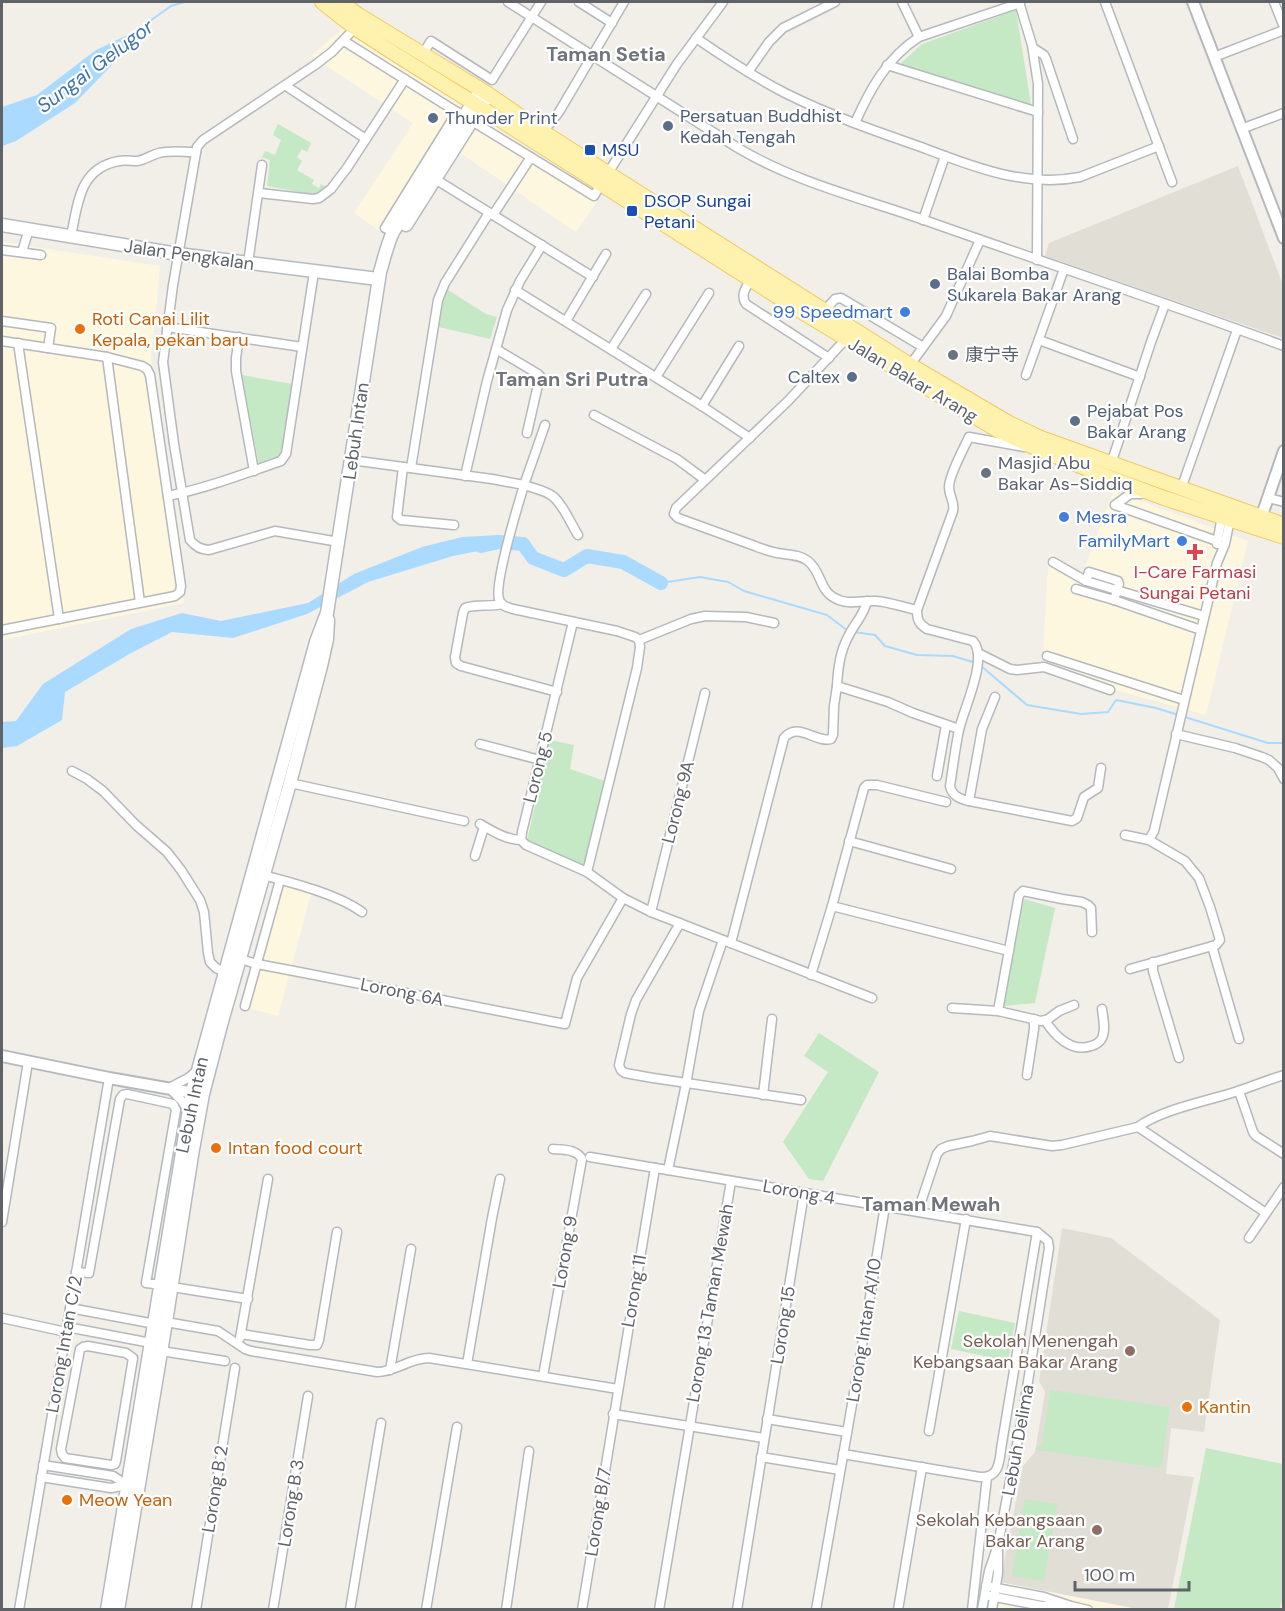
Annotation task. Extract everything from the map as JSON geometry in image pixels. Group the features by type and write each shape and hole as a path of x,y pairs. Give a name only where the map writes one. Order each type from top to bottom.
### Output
{"main road":[{"name":"Jalan Bakar Arang","path":"322,2 355,28 477,105 604,178 726,255 825,310 1009,423 1041,438 1111,464 1284,525"},
{"name":"Jalan Bakar Arang","path":"341,2 422,55 485,92 604,178"},
{"name":"Lebuh Intan","path":"167,1286 172,1170 189,1112 218,1035 290,783 327,639 328,609 378,279 388,242 442,145 464,117 477,105 485,92"},
{"name":"Lebuh Intan","path":"387,250 399,237 435,179 464,117"},
{"name":"Jalan Pengkalan","path":"2,225 178,254 378,279"},
{"name":"Jalan Bakar Arang","path":"726,255 750,279 997,430 1040,450 1164,498 1284,537"},
{"name":"Lebuh Intan","path":"115,1609 156,1347 192,1155 198,1070 316,642 328,609"},
{"path":"172,1170 182,1172 192,1155"}],"street":[{"path":"508,2 757,159 817,183 1284,346"},
{"path":"422,55 431,41 492,80 541,2"},
{"path":"579,2 612,23"},
{"path":"543,132 559,112 624,2"},
{"path":"344,41 594,196 657,96 723,2"},
{"path":"748,72 769,42 783,28 823,4 835,2"},
{"path":"902,2 919,37"},
{"path":"855,123 870,90 898,52 919,37 1019,2 1033,48 1038,84 1037,260"},
{"path":"1106,2 1172,182"},
{"path":"1192,2 1284,238"},
{"path":"1214,57 1284,28 1274,2"},
{"path":"339,542 274,531 209,550 195,546 190,540 163,362 178,254 197,147 203,140 315,65 344,41 355,28"},
{"path":"696,38 748,72 794,98 855,123 1006,176 1053,181 1080,177 1159,147"},
{"path":"1033,48 1046,59 1073,139"},
{"path":"887,65 1038,112"},
{"path":"259,193 313,199 319,198 331,189 405,79"},
{"path":"286,86 366,139"},
{"path":"1241,129 1284,113"},
{"path":"71,236 84,183 95,171 118,161 140,160 161,152 196,152"},
{"path":"923,220 945,156"},
{"path":"454,525 397,518 438,300 445,283 531,157"},
{"path":"248,263 262,165"},
{"path":"435,179 593,277"},
{"path":"22,252 29,229"},
{"path":"910,364 946,316 980,240"},
{"path":"465,476 507,310 515,290 542,245"},
{"path":"2,250 41,255"},
{"path":"566,321 606,254"},
{"path":"1026,375 1064,269"},
{"path":"168,496 254,471 281,461 286,454 314,272"},
{"path":"750,279 743,294 746,304 829,358"},
{"path":"515,290 750,438"},
{"path":"656,377 709,293"},
{"path":"611,349 646,294"},
{"path":"825,310 835,299 841,298 923,347"},
{"path":"1111,464 1165,304"},
{"path":"2,321 51,328 48,348"},
{"path":"167,327 302,347"},
{"path":"1181,489 1237,330"},
{"path":"239,337 236,371 254,471"},
{"path":"846,339 789,401 704,479 676,508 675,516 767,550 795,554 808,560 814,566 825,591 837,599 854,603 883,602 916,610"},
{"path":"1039,340 1140,377"},
{"path":"2,341 107,357 147,369 150,375 181,586 180,592 175,596 2,630"},
{"path":"18,343 60,619"},
{"path":"702,406 739,346"},
{"path":"496,349 540,376 526,433"},
{"path":"107,357 140,602"},
{"path":"594,415 677,459 704,479"},
{"path":"502,604 499,598 499,585 511,531 545,425"},
{"path":"1040,450 969,437 949,487 954,502 953,511 916,610 917,619 927,629 972,641 976,646 978,656 974,681 959,729 950,786 956,797 1072,821 1077,818 1084,797 1098,788 1101,768"},
{"path":"1261,518 1284,451"},
{"path":"351,460 524,485 542,490 557,500 578,535"},
{"path":"1164,498 1132,493 1115,505 1217,542"},
{"path":"1269,498 1284,502"},
{"path":"1217,563 1217,542 1226,518"},
{"path":"1149,840 1154,831 1217,563 1225,544 1226,518"},
{"path":"1053,562 1086,581 1089,572 1118,581 1118,590 1114,600"},
{"path":"1076,589 1201,630"},
{"path":"1118,590 1204,616"},
{"path":"668,1170 699,1011 727,942 784,738 794,730 825,740 831,739 842,650 860,619 867,601"},
{"path":"556,692 456,663 455,657 465,608 502,604 513,609 617,631 635,636 639,640 637,668 587,872"},
{"path":"639,640 691,619 705,616 746,617 774,623"},
{"name":"Lorong 5","path":"521,840 573,622"},
{"path":"978,656 1010,669 1044,668 1110,690"},
{"path":"1047,656 1183,704"},
{"path":"837,686 888,702 959,729"},
{"name":"Lorong 9A","path":"651,912 705,693"},
{"path":"969,801 982,729 996,697"},
{"path":"937,776 946,724"},
{"path":"1176,734 1262,757 1278,768 1284,779"},
{"path":"480,744 540,760"},
{"path":"72,771 103,791 136,825 167,852 181,870 200,900 204,912 210,962 225,972"},
{"path":"290,783 464,821"},
{"path":"812,975 862,793 867,785 877,785 946,802"},
{"path":"475,856 482,825 503,836 521,840 526,845 587,872 623,898 651,912 872,998"},
{"path":"1125,835 1149,840 1185,861 1199,878 1219,936 1218,944 1130,969"},
{"path":"849,841 951,869"},
{"path":"263,875 316,891 356,907 362,912"},
{"path":"245,1006 280,880"},
{"path":"998,1011 1019,895 1023,891 1088,905 1091,909 1092,932"},
{"name":"Lorong 6A","path":"240,958 257,964 565,1024 577,978 623,898"},
{"path":"832,906 1009,951"},
{"path":"680,923 636,1000 619,1065 621,1070 626,1073 686,1084 801,1100"},
{"path":"1212,946 1239,1039"},
{"path":"1153,962 1153,971 1179,1058"},
{"path":"952,1008 998,1011 1045,1020 1074,1005"},
{"path":"1045,1020 1062,1040 1071,1045 1085,1047 1098,1043 1103,1038 1102,1009"},
{"path":"763,1095 772,1019"},
{"path":"1027,1076 1034,1019"},
{"path":"2,1056 198,1093"},
{"path":"2,1222 28,1062"},
{"path":"169,1088 198,1070"},
{"path":"918,1211 937,1154 948,1146 990,1136 1042,1145 1062,1145 1138,1127 1160,1114 1284,1075"},
{"name":"Lorong Intan C/2","path":"19,1610 109,1078"},
{"path":"169,1088 189,1112"},
{"path":"1239,1091 1253,1132 1284,1154"},
{"path":"76,1272 89,1273 108,1159 120,1099 123,1095 176,1106 172,1170"},
{"path":"1138,1127 1266,1213"},
{"name":"Lorong 9","path":"543,1376 582,1159 579,1154 571,1151 553,1149"},
{"path":"96,1157 108,1159"},
{"name":"Lorong 4","path":"590,1157 1037,1232"},
{"name":"Lorong 11","path":"613,1414 655,1168"},
{"path":"237,1344 242,1334 268,1179"},
{"path":"467,1364 500,1179"},
{"name":"Lorong 13 Taman Mewah","path":"659,1610 731,1181"},
{"path":"1249,1238 1284,1187"},
{"name":"Lorong 15","path":"737,1610 804,1193"},
{"name":"Lorong Intan A/10","path":"816,1610 885,1206"},
{"path":"929,1431 966,1219"},
{"path":"242,1334 316,1345 319,1340 337,1232"},
{"path":"843,1454 987,1477 993,1475 1002,1443 1037,1232"},
{"name":"Lebuh Delima","path":"982,1610 998,1573 998,1545 1024,1407 1049,1248 1048,1241 1037,1232"},
{"path":"390,1370 411,1249"},
{"path":"167,1286 248,1299"},
{"path":"70,1308 218,1331 245,1349 259,1353 377,1372 390,1370 420,1358 618,1389"},
{"path":"2,1318 111,1335 225,1361"},
{"path":"109,1350 111,1335"},
{"path":"88,1346 126,1353 133,1358 115,1464 111,1466 88,1462 65,1458 61,1449 80,1349 88,1346"},
{"name":"Lorong B 2","path":"196,1610 235,1368"},
{"name":"Lorong B 3","path":"273,1610 308,1396"},
{"path":"613,1414 764,1438"},
{"name":"Lorong B/7","path":"582,1610 613,1414"},
{"path":"767,1419 847,1432"},
{"path":"350,1610 381,1423"},
{"path":"426,1610 457,1427"},
{"path":"506,1610 529,1451"},
{"path":"761,1457 840,1470"},
{"path":"87,1472 88,1462"},
{"path":"43,1466 113,1476 133,1486"},
{"path":"898,1610 922,1467"},
{"path":"111,1488 113,1476"},
{"path":"41,1477 111,1488 133,1486"},
{"path":"972,1610 987,1477"},
{"path":"990,1592 1006,1599 1042,1606 1071,1606"},
{"path":"990,1592 1044,1597 1089,1610"},
{"name":"Lebuh Delima","path":"990,1592 992,1610"},
{"path":"1005,1610 1006,1599"}],"shaded area":[{"path":"343,28 465,109 384,234 354,213 413,123 311,56"},
{"path":"495,127 599,199 576,232 456,150 473,131"},
{"path":"1238,166 1283,285 1283,338 1045,256 1049,243"},
{"path":"2,242 160,266 151,358 184,603 2,640"},
{"path":"1113,491 1248,541 1206,715 1042,670 1049,552 1083,573"},
{"path":"276,872 314,883 278,1016 240,1006"},
{"path":"1062,1228 1111,1238 1220,1320 1204,1432 1171,1428 1166,1474 1194,1477 1168,1609 1138,1609 1000,1582 1023,1466 1035,1452 1045,1392 1039,1381"},
{"path":"999,1582 1138,1609 994,1610"}],"green space":[{"path":"1016,10 1031,105 899,65 922,44"},
{"path":"278,124 311,143 307,152 302,149 297,157 302,161 297,170 314,180 312,184 319,188 321,184 328,188 316,195 267,186 270,160 262,157 265,151 275,155 281,140 273,135"},
{"path":"448,290 486,314 497,317 490,339 439,327 441,302"},
{"path":"242,375 292,384 283,451 277,460 259,465"},
{"path":"550,740 574,745 570,769 605,781 586,869 527,841"},
{"path":"1024,899 1055,908 1035,1003 1004,1006"},
{"path":"819,1033 879,1072 823,1181 809,1179 783,1142 828,1072 804,1056"},
{"path":"959,1311 1015,1323 1008,1361 951,1349"},
{"path":"1050,1390 1170,1407 1161,1468 1036,1450 1036,1446 1042,1446"},
{"path":"1206,1448 1283,1464 1284,1593 1280,1609 1174,1609"},
{"path":"1025,1499 1057,1504 1044,1581 1012,1576"}],"water":[{"name":"Sungai Gelugor","path":"138,30 109,68 75,103 16,141 2,146 2,107 37,95 96,50"},
{"path":"499,535 498,547 453,556 368,582 307,614 233,638 172,632 65,692 62,720 17,746 2,748 2,722 16,721 43,684 131,629 182,613 221,621 308,603 354,574 422,547 462,537"}],"waterway":[{"name":"Sungai Gelugor","path":"136,31 171,6 184,2"},
{"path":"481,546 499,542 523,544 533,558 564,570 587,556 623,562 661,583"},
{"path":"661,583 700,577 728,582 744,591 827,615 848,631"},
{"path":"854,632 875,635 885,646 917,655 953,656 976,663"},
{"path":"981,666 1027,705 1081,714 1108,712 1116,700 1156,708 1268,743 1284,743"}],"place":[{"name":"Thunder Print","path":"433,118"},
{"name":"Persatuan Buddhist Kedah Tengah","path":"668,126"},
{"name":"MSU","path":"590,150"},
{"name":"DSOP Sungai Petani","path":"632,211"},
{"name":"Balai Bomba Sukarela Bakar Arang","path":"935,284"},
{"name":"99 Speedmart","path":"905,312"},
{"name":"Roti Canai Lilit Kepala, pekan baru","path":"80,329"},
{"name":"康宁寺","path":"953,355"},
{"name":"Caltex","path":"852,377"},
{"name":"Pejabat Pos Bakar Arang","path":"1075,421"},
{"name":"Masjid Abu Bakar As-Siddiq","path":"986,473"},
{"name":"Mesra","path":"1064,517"},
{"name":"FamilyMart","path":"1182,541"},
{"name":"I-Care Farmasi Sungai Petani","path":"1195,552"},
{"name":"Intan food court","path":"216,1148"},
{"name":"Sekolah Menengah Kebangsaan Bakar Arang","path":"1130,1351"},
{"name":"Kantin","path":"1187,1407"},
{"name":"Meow Yean","path":"67,1500"},
{"name":"Sekolah Kebangsaan Bakar Arang","path":"1097,1530"}],"district":[{"name":"Taman Setia","path":"606,54"},
{"name":"Taman Sri Putra","path":"572,379"},
{"name":"Taman Mewah","path":"931,1204"}]}
